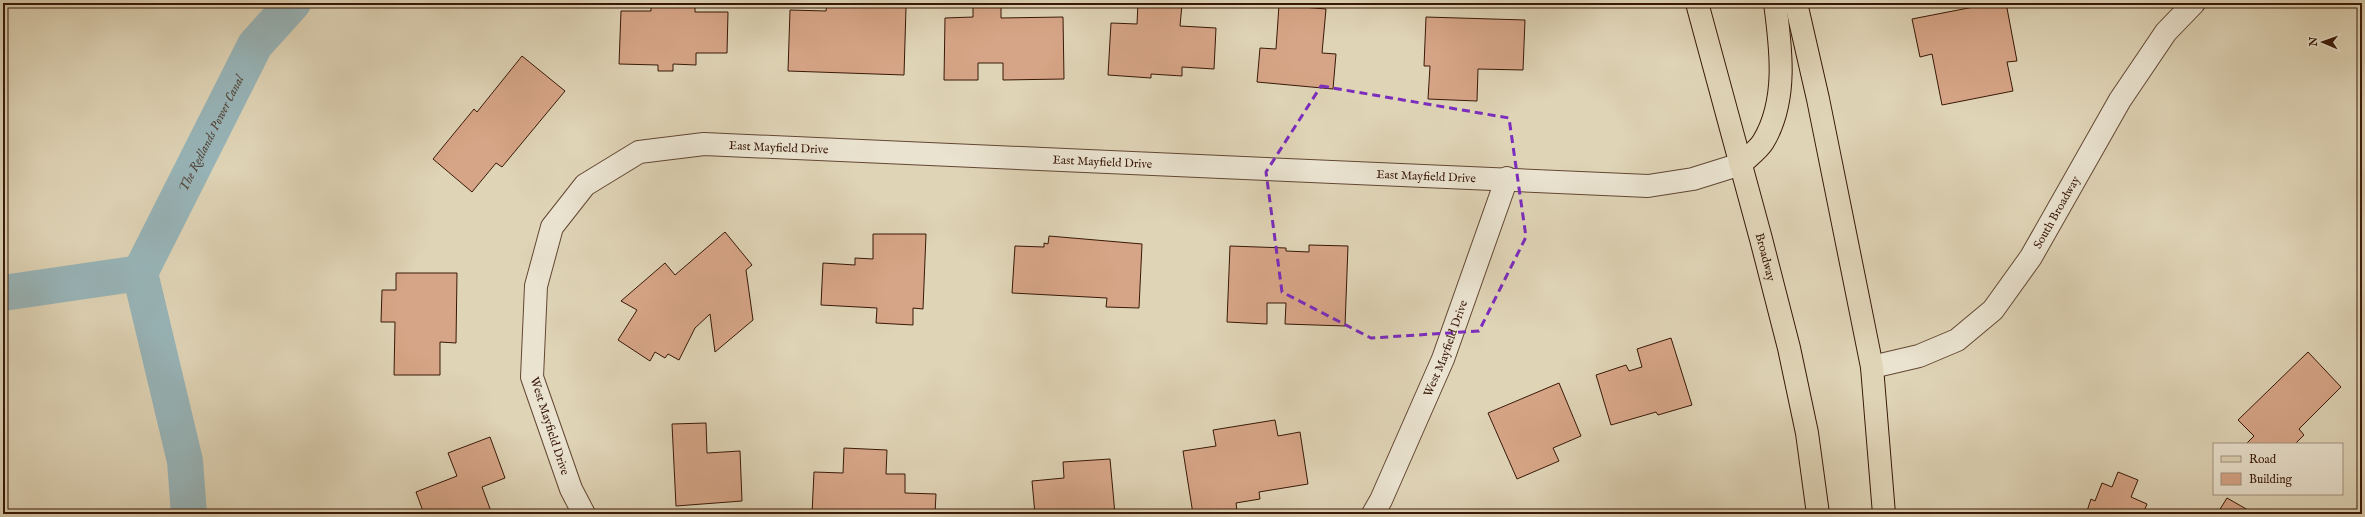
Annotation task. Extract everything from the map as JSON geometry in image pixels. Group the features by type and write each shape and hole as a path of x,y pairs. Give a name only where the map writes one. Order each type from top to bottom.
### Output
{"main road":[{"name":"Broadway","path":"1697,3 1741,164 1788,348 1807,433 1818,514"},
{"path":"1741,164 1762,143 1774,117 1780,83 1781,49 1775,3"},
{"path":"1796,3 1818,99 1872,367 1884,514"}],"street":[{"name":"South Broadway","path":"1872,367 1919,356 1957,340 1993,310 2030,257 2120,100 2166,32 2194,3"},
{"name":"East Mayfield Drive","path":"536,286 552,227 585,185 639,152 704,144 1507,178 1648,186 1692,179 1741,164"},
{"name":"West Mayfield Drive","path":"1373,514 1381,500 1443,359 1507,178"},
{"name":"West Mayfield Drive","path":"536,286 532,377 571,489 584,514"}],"highlighted area":[{"path":"1321,86 1509,118 1526,237 1479,331 1371,338 1282,292 1266,172"}],"building":[{"path":"651,3 695,3 695,12 728,12 727,53 696,53 696,65 673,64 673,71 658,71 658,65 619,64 621,11 651,11"},
{"path":"827,3 860,3 860,5 906,7 904,75 788,71 790,10 826,11"},
{"path":"973,3 1001,3 1001,18 1063,17 1064,79 1003,80 1003,63 978,63 978,80 944,80 945,18 973,17"},
{"path":"1138,3 1182,4 1180,26 1216,28 1214,69 1182,67 1182,76 1151,74 1151,78 1108,75 1111,23 1137,24"},
{"path":"1994,3 2006,3 2017,61 2007,62 2013,91 1942,105 1932,54 1920,57 1912,19"},
{"path":"1279,5 1326,9 1322,53 1336,54 1333,89 1257,82 1260,48 1276,49"},
{"path":"1426,17 1525,20 1523,70 1478,69 1477,101 1428,99 1430,66 1424,66"},
{"path":"522,56 565,91 502,167 496,163 472,192 433,159 474,109 477,112"},
{"path":"725,232 752,265 746,270 753,320 715,352 710,314 695,328 679,360 668,354 665,358 655,352 650,361 618,340 637,310 621,301 665,263 675,275"},
{"path":"873,234 926,234 923,309 913,308 913,325 876,323 877,308 821,305 823,263 855,265 855,258 873,259"},
{"path":"1049,236 1142,244 1139,308 1106,307 1107,298 1012,293 1015,246 1044,247 1044,243 1048,244"},
{"path":"1309,245 1348,246 1345,326 1285,324 1286,303 1267,303 1267,324 1227,322 1230,246 1286,248 1286,251 1309,252"},
{"path":"396,273 457,273 456,343 440,342 440,375 394,375 395,322 381,322 382,290 396,290"},
{"path":"1671,338 1692,405 1658,415 1656,412 1611,425 1596,375 1626,365 1629,371 1642,367 1637,349"},
{"path":"2308,352 2341,387 2299,429 2304,435 2296,443 2247,443 2254,436 2238,420"},
{"path":"1559,383 1581,436 1553,448 1559,461 1517,479 1488,413"},
{"path":"1275,420 1278,436 1300,432 1308,484 1259,492 1260,499 1236,503 1237,511 1217,514 1193,514 1183,451 1216,446 1213,430"},
{"path":"706,423 707,453 740,451 742,501 676,506 672,424"},
{"path":"490,437 505,478 482,487 492,514 424,514 416,492 457,476 448,453"},
{"path":"844,448 887,450 886,474 905,474 905,493 936,494 935,514 812,514 814,472 843,473"},
{"path":"1110,459 1115,514 1035,514 1032,481 1064,478 1063,462"},
{"path":"2118,472 2138,480 2131,497 2147,504 2143,514 2086,514 2091,499 2095,501 2102,483 2112,487"},
{"path":"2227,498 2255,514 2217,514"}],"waterway":[{"name":"The Redlands Power Canal","path":"189,514 185,461 140,273 255,45 293,3"},
{"name":"The Redlands Power Canal","path":"3,293 140,273"}]}
